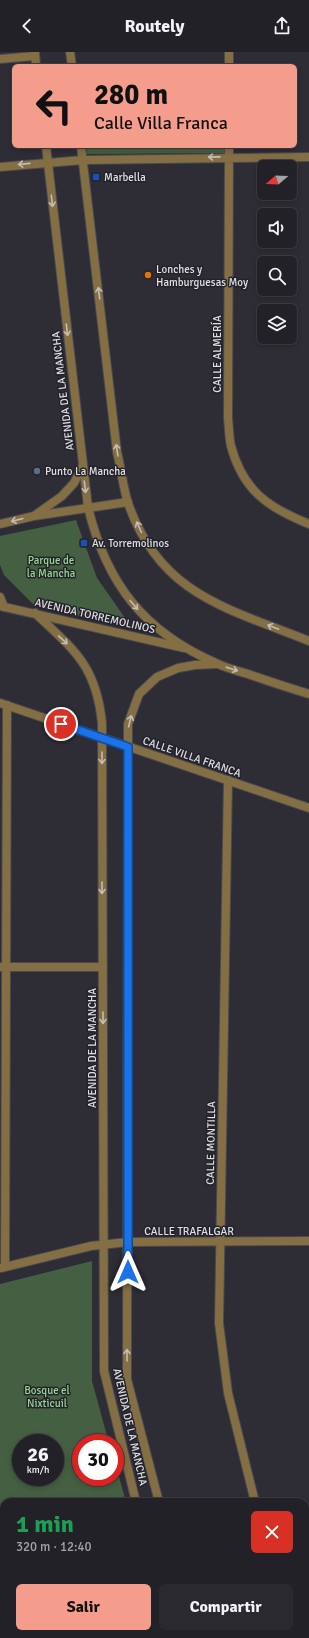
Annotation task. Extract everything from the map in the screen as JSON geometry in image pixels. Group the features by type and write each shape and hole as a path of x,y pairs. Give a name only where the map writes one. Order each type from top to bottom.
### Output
{"street":[{"path":"70,52 72,64"},
{"path":"229,52 229,64"},
{"path":"0,59 35,54 36,64"},
{"name":"AVENIDA DE LA MANCHA","path":"46,148 88,507 94,535 106,562 119,585 135,606 156,627 184,648"},
{"path":"81,148 117,452 128,502 140,530 149,547 168,570 184,585 206,599 309,641"},
{"name":"CALLE ALMERÍA","path":"229,148 228,418 231,445 239,467 251,488 266,503 287,515 309,524"},
{"path":"0,167 83,160 309,157"},
{"path":"34,516 62,496 74,483 83,466"},
{"path":"0,524 34,516 128,502"},
{"path":"0,596 2,606"},
{"name":"AVENIDA TORREMOLINOS","path":"2,606 184,648"},
{"name":"AVENIDA DE LA MANCHA","path":"35,613 74,650 86,666 95,685 100,707 102,738 104,1371 135,1498"},
{"path":"184,648 217,664 309,694"},
{"name":"AVENIDA DE LA MANCHA","path":"158,1498 127,1379 128,724 139,694 157,677 178,668 195,665 217,664"},
{"path":"2,1268 4,704"},
{"name":"CALLE VILLA FRANCA","path":"4,704 309,808"},
{"name":"CALLE MONTILLA","path":"228,780 220,1323 228,1393 254,1498"},
{"path":"3,967 103,967"},
{"name":"CALLE TRAFALGAR","path":"2,1268 104,1244 128,1242 309,1241"}],"green space":[{"path":"86,148 226,148 226,153 87,154"},
{"name":"Parque de la Mancha","path":"76,520 97,578 130,625 109,623 34,605 4,575 0,565 0,536"},
{"name":"Bosque el Nixticuil","path":"92,1261 92,1381 107,1434 72,1434 72,1486 122,1486 125,1498 0,1498 0,1284"}],"place":[{"name":"Marbella","path":"96,177"},
{"name":"Lonches y Hamburguesas Moy","path":"148,275"},
{"name":"Punto La Mancha","path":"37,471"},
{"name":"Av. Torremolinos","path":"84,543"}],"route":[{"path":"61,724 128,747 128,1272"}]}
